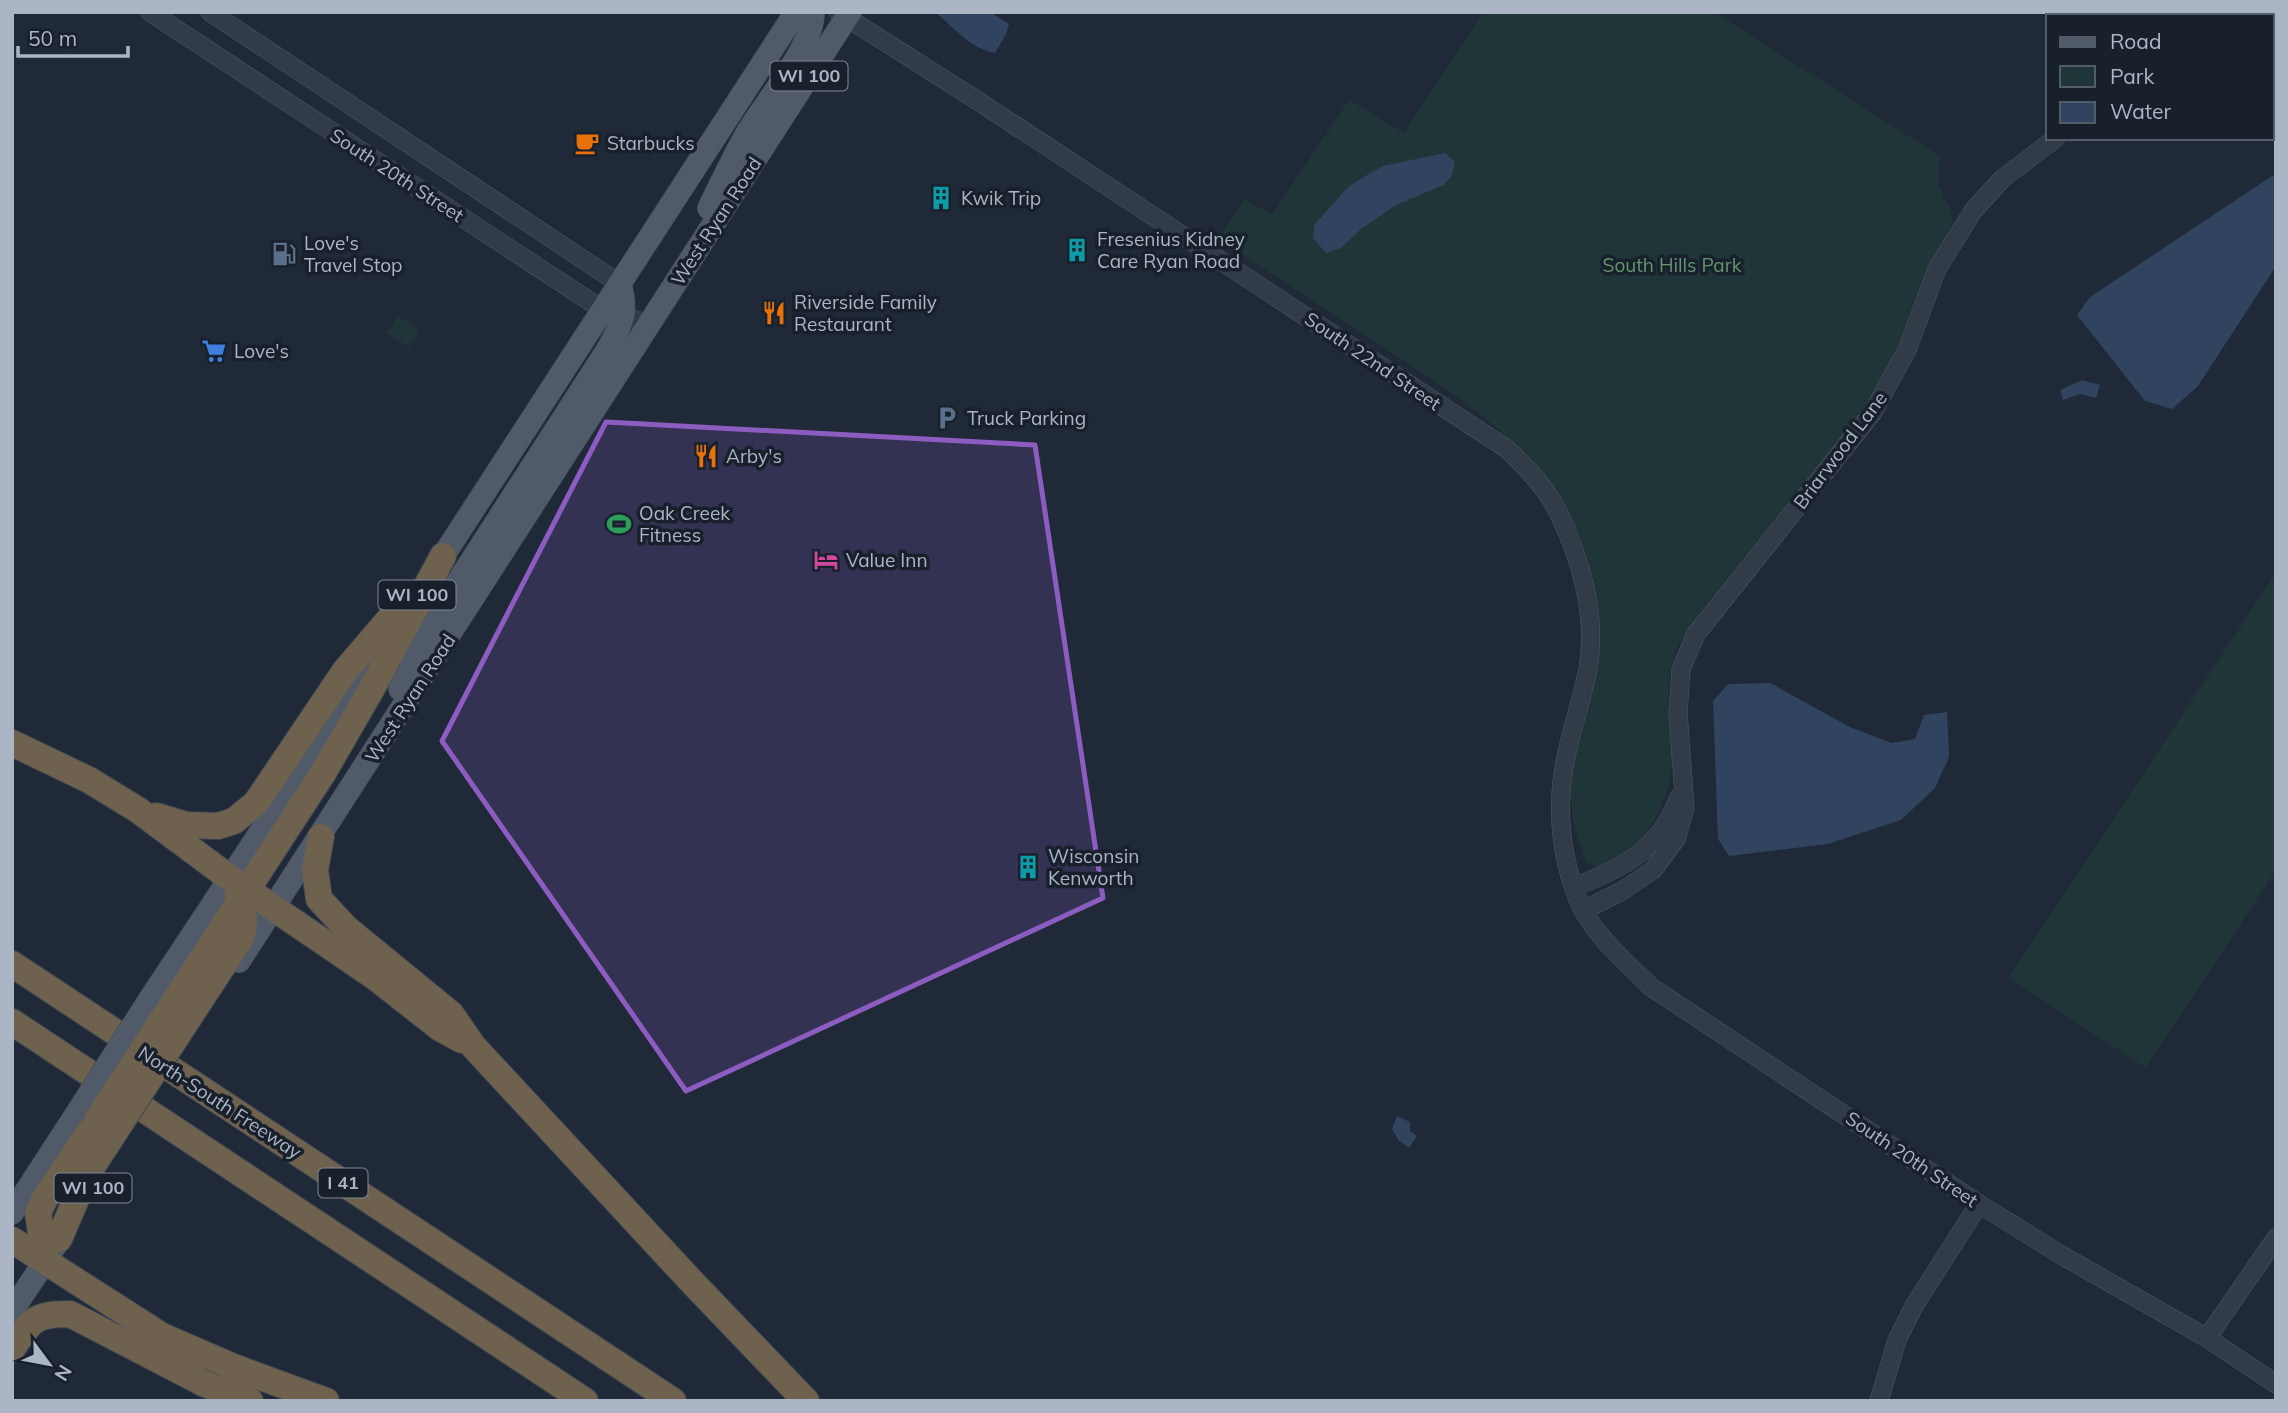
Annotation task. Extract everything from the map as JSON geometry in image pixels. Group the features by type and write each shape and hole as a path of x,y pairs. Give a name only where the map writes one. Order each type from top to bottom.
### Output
{"highway":[{"path":"138,810 186,825 218,826 234,821 256,803 345,671 443,556"},
{"path":"52,1250 86,1176 104,1124 177,1012 241,938 244,910 239,890 323,773 443,556"},
{"path":"12,743 89,780 138,810 239,890 274,909 375,977 440,1028 473,1046"},
{"path":"321,837 315,870 319,899 346,928 451,1014 473,1046 806,1401"},
{"name":"North-South Freeway","path":"12,964 673,1401"},
{"name":"I 41","path":"12,1022 585,1401"},
{"path":"12,1240 52,1250 162,1336 236,1368 326,1401"},
{"path":"12,1349 30,1322 50,1314 70,1314 205,1384 250,1401"}],"main road":[{"name":"WI 100","path":"620,284 796,12"},
{"path":"693,257 701,223 748,132 805,44 813,25 813,12"},
{"name":"West Ryan Road","path":"177,1012 274,909 693,257 845,14"},
{"path":"370,760 400,689 443,605 608,349 614,314 625,304 620,284"},
{"name":"WI 100","path":"443,556 614,314"},
{"name":"West Ryan Road","path":"12,1213 104,1124 177,1012 239,890"},
{"path":"12,1311 52,1250"}],"street":[{"name":"South 20th Street","path":"150,12 614,314 650,324"},
{"name":"South 20th Street","path":"210,12 620,284"},
{"name":"South 22nd Street","path":"845,14 1198,244 1507,449 1522,463 1556,508 1576,554 1589,614 1588,669 1560,789 1561,839 1579,899"},
{"name":"Briarwood Lane","path":"1579,899 1622,891 1653,870 1676,839 1685,807 1678,713 1681,669 1696,635 1873,412 1907,350 1937,269 1973,211 2003,178 2053,140"},
{"name":"Briarwood Lane","path":"1579,899 1647,849 1672,814 1683,783"},
{"name":"South 20th Street","path":"1579,899 1593,925 1651,987 1979,1203 2063,1256 2207,1338 2276,1384"},
{"path":"1879,1401 1898,1340 1914,1306 1979,1203"},
{"path":"2207,1338 2276,1238"}],"highlighted area":[{"path":"606,422 1035,445 1103,898 686,1091 442,741"}],"green space":[{"name":"South Hills Park","path":"1483,12 1714,12 1940,156 1938,185 1952,213 1953,223 1920,286 1903,335 1876,391 1699,614 1676,649 1670,672 1668,702 1674,754 1668,790 1642,841 1618,858 1599,867 1586,862 1574,824 1570,794 1574,747 1599,631 1598,609 1581,539 1562,502 1538,469 1478,413 1409,364 1218,239 1245,199 1272,215 1349,100 1404,133"},
{"path":"398,316 420,330 409,347 386,333"},
{"path":"2276,573 2276,870 2146,1068 2008,978"}],"water":[{"path":"935,12 990,12 1009,24 995,53 977,47"},
{"path":"1445,153 1455,162 1452,175 1444,185 1396,205 1361,229 1341,248 1326,253 1313,238 1314,225 1349,186 1383,166"},
{"path":"2272,176 2276,176 2276,266 2198,386 2172,409 2145,401 2077,315 2090,297"},
{"path":"2082,380 2100,385 2096,398 2080,394 2063,400 2060,390"},
{"path":"1770,683 1852,728 1892,743 1915,739 1924,715 1947,712 1949,757 1935,788 1901,820 1828,844 1729,856 1718,839 1713,701 1728,684"},
{"path":"1397,1116 1410,1122 1410,1131 1417,1136 1409,1148 1398,1140 1392,1129"}],"place":[{"name":"Starbucks","path":"587,143"},
{"name":"Kwik Trip","path":"941,198"},
{"name":"Fresenius Kidney Care Ryan Road","path":"1077,250"},
{"name":"Love's Travel Stop","path":"284,254"},
{"name":"Riverside Family Restaurant","path":"774,313"},
{"name":"Love's","path":"214,351"},
{"name":"Truck Parking","path":"947,418"},
{"name":"Arby's","path":"706,456"},
{"name":"Oak Creek Fitness","path":"619,524"},
{"name":"Value Inn","path":"826,560"},
{"name":"Wisconsin Kenworth","path":"1028,867"}]}
